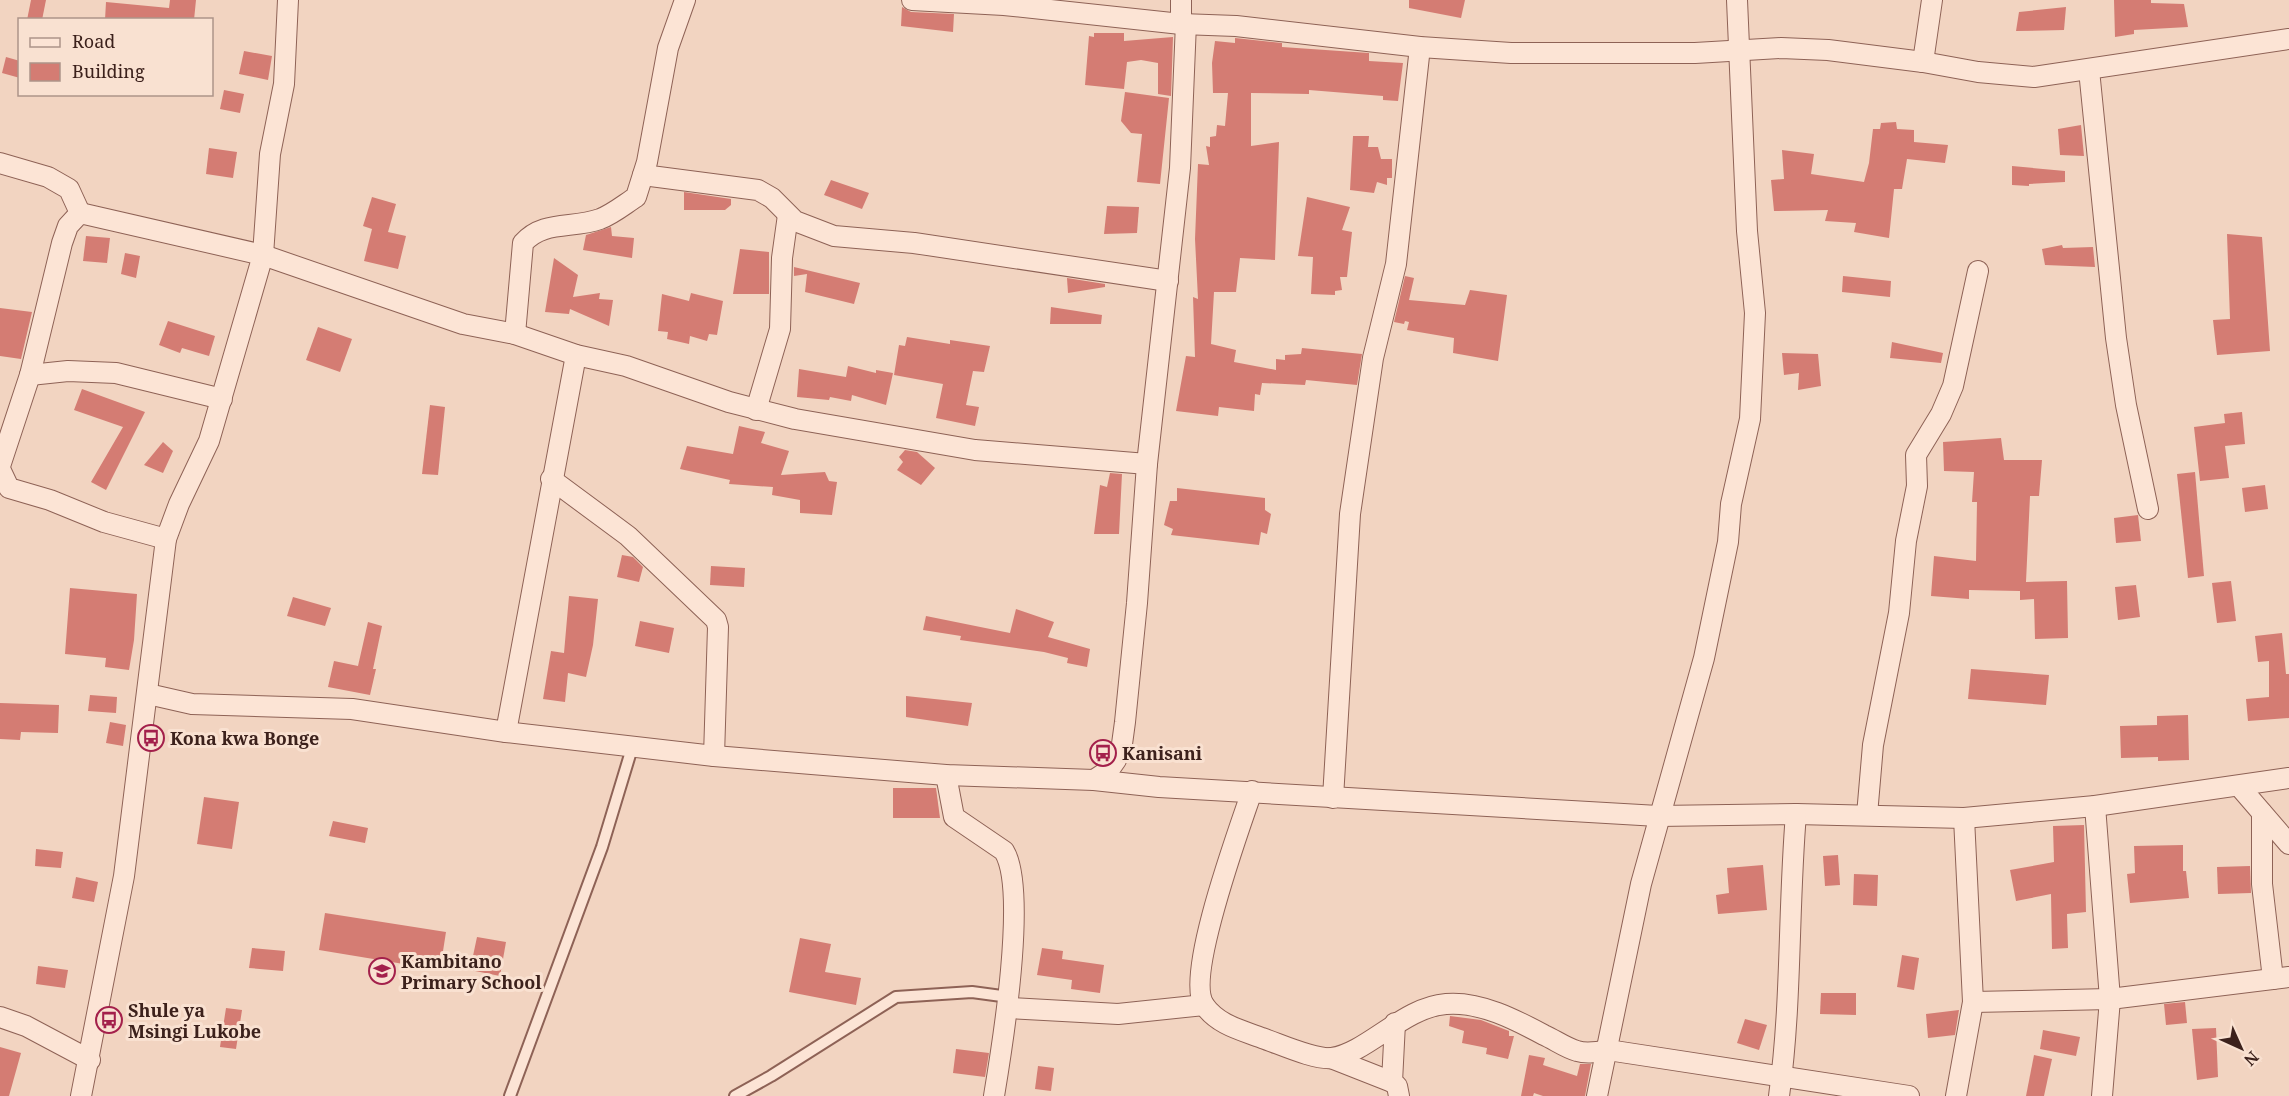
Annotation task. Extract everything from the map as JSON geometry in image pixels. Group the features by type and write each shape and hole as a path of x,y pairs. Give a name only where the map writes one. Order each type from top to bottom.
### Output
{"street":[{"path":"81,1096 90,1060 124,876 166,538 179,504 209,441 263,255 270,154 284,84 288,0"},
{"path":"515,334 523,243 533,232 542,228 572,226 601,218 636,197 643,175 668,48 685,0"},
{"path":"912,0 1004,5 1184,24 1236,26 1420,47 1511,53 1695,52 1741,49 1828,50 1923,62 1978,72 2034,77 2289,39"},
{"path":"1094,780 1112,767 1122,744 1137,603 1147,464 1180,168 1184,24 1181,0"},
{"path":"1597,1096 1658,816 1704,658 1728,542 1731,504 1750,419 1755,313 1747,231 1741,49 1737,0"},
{"path":"1923,62 1932,0"},
{"path":"1334,798 1350,514 1374,358 1396,264 1420,47"},
{"path":"2089,70 2116,338 2126,405 2148,509"},
{"path":"0,162 48,177 69,189 80,213"},
{"path":"643,175 758,189 772,198 788,215 811,229 834,236 937,246 1168,281"},
{"path":"80,213 263,255 463,324 515,334 576,355 626,366 756,410 833,427 975,450 1147,464"},
{"path":"80,213 68,226 60,250 30,375 0,468 9,488 50,500 104,522 166,538"},
{"path":"756,410 780,328 782,258 788,215"},
{"path":"1867,814 1873,745 1900,605 1906,541 1917,486 1916,455 1941,414 1953,386 1978,271"},
{"path":"506,732 551,479 576,355"},
{"path":"30,375 68,370 116,373 222,399"},
{"path":"551,479 628,536 716,620 718,627 714,756"},
{"path":"148,694 192,704 352,709 632,748 946,775 1094,780 1159,787 1252,790 1334,798 1658,816 1867,814 1964,818 2095,806 2289,778"},
{"path":"946,775 954,817 996,844 1008,857 1012,878 1009,1002 994,1096"},
{"path":"2239,786 2289,844"},
{"path":"1252,790 1209,927 1201,986 1204,1005 1217,1018 1231,1027 1304,1052 1331,1058 1396,1089 1395,1023"},
{"path":"2095,806 2110,999 2102,1096"},
{"path":"1973,1002 2110,999 2281,978 2262,884 2262,813"},
{"path":"1781,1087 1788,1012 1791,869 1796,814"},
{"path":"1956,1096 1973,1002 1964,818"},
{"path":"1009,1002 1118,1014 1204,1005"},
{"path":"1331,1058 1349,1052 1395,1023 1436,1006 1463,1005 1512,1019 1575,1051 1608,1050 1781,1087 1909,1096"},
{"path":"0,1017 26,1026 90,1060"}],"lane":[{"path":"510,1096 599,856 632,748"},
{"path":"735,1096 771,1076 896,997 972,992 1009,1002"}],"building":[{"path":"31,0 46,0 42,18 27,18"},
{"path":"170,0 196,0 194,18 105,18 106,2 169,8"},
{"path":"1409,0 1465,0 1461,18 1409,8"},
{"path":"2114,0 2151,0 2151,3 2184,4 2188,27 2134,30 2134,34 2115,37"},
{"path":"902,7 911,12 954,14 953,32 901,26"},
{"path":"2066,7 2064,30 2016,31 2019,12"},
{"path":"1094,33 1124,33 1124,41 1173,37 1171,96 1158,94 1158,63 1141,60 1127,62 1124,89 1085,85 1089,36 1094,37"},
{"path":"1235,38 1282,43 1282,47 1369,53 1369,61 1403,63 1398,101 1383,100 1383,96 1309,90 1309,94 1251,93 1251,146 1279,142 1275,260 1240,258 1236,292 1214,292 1211,344 1236,350 1234,362 1276,370 1276,359 1285,360 1285,355 1301,354 1302,348 1362,354 1357,385 1306,380 1305,385 1262,383 1260,395 1255,394 1254,411 1219,407 1218,416 1176,411 1186,356 1195,357 1193,297 1198,299 1195,239 1198,164 1209,165 1206,146 1210,147 1210,137 1216,136 1217,125 1225,126 1228,93 1213,93 1212,63 1215,41 1235,43"},
{"path":"244,51 272,56 268,80 239,74"},
{"path":"6,57 18,60 18,77 2,73"},
{"path":"224,90 244,94 240,113 220,109"},
{"path":"1125,92 1169,98 1160,184 1137,182 1142,134 1131,133 1121,121"},
{"path":"1896,122 1897,129 1914,130 1914,142 1948,145 1945,163 1907,159 1902,189 1894,189 1889,238 1854,232 1856,223 1825,221 1828,210 1774,211 1771,180 1784,179 1782,150 1814,154 1811,174 1864,182 1873,129 1880,129 1881,123"},
{"path":"2081,125 2084,156 2060,155 2058,129"},
{"path":"1353,136 1369,136 1368,147 1378,147 1381,159 1392,159 1392,178 1387,178 1387,185 1377,182 1374,193 1350,190"},
{"path":"209,148 237,152 233,178 206,174"},
{"path":"2012,166 2065,171 2065,182 2029,184 2029,186 2012,185"},
{"path":"831,180 869,193 862,209 824,195"},
{"path":"684,192 731,199 731,205 725,210 684,210"},
{"path":"372,197 396,204 388,232 406,236 398,269 364,261 372,229 363,226"},
{"path":"1307,197 1350,207 1342,230 1352,232 1347,277 1340,277 1342,290 1335,291 1335,295 1311,294 1313,257 1298,256"},
{"path":"1107,206 1139,207 1137,233 1104,234"},
{"path":"611,227 612,236 634,238 632,258 583,250 586,235"},
{"path":"2227,234 2262,237 2270,351 2217,355 2213,320 2230,319"},
{"path":"86,236 110,238 107,263 83,261"},
{"path":"2062,245 2063,248 2093,247 2095,267 2045,265 2042,249"},
{"path":"740,249 769,252 769,294 733,294"},
{"path":"125,253 140,256 136,278 121,274"},
{"path":"554,258 578,275 573,297 600,293 599,299 613,300 609,326 570,309 569,314 545,312"},
{"path":"794,267 860,283 854,304 805,292 807,274 794,276"},
{"path":"1405,276 1414,278 1409,300 1465,305 1470,290 1507,295 1498,361 1453,353 1454,338 1407,330 1409,322 1405,321 1404,324 1394,322"},
{"path":"1843,276 1891,281 1890,297 1842,292"},
{"path":"1067,278 1105,284 1105,287 1068,293"},
{"path":"691,293 723,301 717,335 709,334 707,341 690,336 689,344 667,339 668,332 658,331 662,294 689,301"},
{"path":"1051,307 1102,315 1101,324 1050,324"},
{"path":"0,308 32,312 21,359 0,356"},
{"path":"168,321 215,336 209,356 182,348 180,353 159,345"},
{"path":"318,327 352,339 340,372 306,360"},
{"path":"907,337 950,344 950,340 990,346 984,372 973,371 966,405 979,407 975,426 936,418 943,384 894,375 899,345 905,346"},
{"path":"1892,342 1943,353 1941,363 1890,358"},
{"path":"1782,353 1818,354 1821,386 1798,390 1799,373 1784,375"},
{"path":"848,366 876,373 876,370 893,373 886,405 852,395 851,401 830,397 829,400 797,397 799,369 846,377"},
{"path":"82,389 145,412 106,490 91,482 123,427 74,410"},
{"path":"430,405 445,407 438,475 422,474"},
{"path":"2242,412 2245,444 2225,446 2229,478 2200,481 2194,427 2225,423 2224,414"},
{"path":"739,426 765,432 761,443 789,451 781,475 825,472 829,481 837,482 832,515 800,513 800,500 772,495 773,487 729,484 730,480 680,469 687,446 733,454"},
{"path":"2001,438 2004,460 2042,460 2039,496 2030,496 2026,582 2067,581 2068,638 2035,639 2034,599 2020,600 2020,591 1969,590 1969,599 1931,596 1934,556 1976,561 1977,502 1972,502 1974,472 1944,471 1943,442"},
{"path":"163,442 173,451 163,473 144,465"},
{"path":"905,450 917,452 935,468 921,485 897,470 903,462 899,457"},
{"path":"2195,472 2204,576 2188,578 2177,474"},
{"path":"1110,473 1122,474 1119,534 1094,534 1100,485 1107,487"},
{"path":"2265,485 2268,509 2245,512 2242,488"},
{"path":"1177,488 1265,498 1265,510 1271,514 1267,534 1261,532 1259,545 1171,535 1173,529 1164,525 1170,501 1177,501"},
{"path":"2138,515 2141,541 2116,543 2114,518"},
{"path":"622,555 633,557 643,567 639,582 617,577"},
{"path":"711,566 745,568 744,587 710,585"},
{"path":"2231,581 2236,621 2217,623 2212,583"},
{"path":"2136,585 2140,617 2118,620 2115,587"},
{"path":"70,588 137,594 134,640 129,670 105,667 106,658 65,654"},
{"path":"569,596 598,599 593,645 586,677 568,673 565,702 543,699 551,651 564,653"},
{"path":"293,597 331,608 325,626 287,616"},
{"path":"1016,609 1054,622 1048,637 1090,649 1087,667 1067,663 1068,658 1044,652 960,640 961,636 923,630 926,616 1010,633"},
{"path":"640,621 674,628 669,653 635,646"},
{"path":"368,622 382,626 370,695 328,687 334,661 358,666"},
{"path":"2282,633 2286,674 2289,674 2289,718 2248,721 2246,699 2269,697 2269,661 2258,662 2255,636"},
{"path":"1971,669 2049,675 2046,705 1968,699"},
{"path":"90,695 117,697 116,713 88,711"},
{"path":"906,696 972,703 968,726 906,717"},
{"path":"0,703 59,705 58,733 21,732 20,740 0,739"},
{"path":"2188,715 2189,760 2158,761 2158,757 2121,758 2120,726 2157,725 2157,716"},
{"path":"110,722 126,725 123,746 106,743"},
{"path":"893,788 936,788 940,818 893,818"},
{"path":"204,797 239,802 232,849 197,844"},
{"path":"333,821 368,828 365,843 329,836"},
{"path":"2084,825 2086,912 2067,914 2068,948 2052,949 2051,894 2016,901 2010,870 2054,862 2053,826"},
{"path":"2183,845 2183,871 2186,871 2189,898 2130,903 2127,874 2135,873 2134,846"},
{"path":"36,849 63,852 61,868 35,866"},
{"path":"1838,855 1840,885 1825,886 1823,856"},
{"path":"1763,865 1767,910 1718,914 1716,895 1729,893 1727,868"},
{"path":"2250,866 2251,893 2218,894 2217,867"},
{"path":"1854,874 1878,875 1877,906 1853,905"},
{"path":"76,877 98,882 94,902 72,898"},
{"path":"325,913 446,932 440,970 319,950"},
{"path":"477,937 506,942 500,976 470,970"},
{"path":"800,938 831,944 825,972 861,978 856,1005 789,992"},
{"path":"252,948 285,951 283,971 249,968"},
{"path":"1042,948 1063,951 1062,959 1104,965 1100,993 1071,989 1072,980 1037,975"},
{"path":"1902,955 1919,958 1914,990 1897,987"},
{"path":"38,966 68,970 65,988 36,984"},
{"path":"1821,993 1856,993 1856,1015 1820,1014"},
{"path":"2185,1002 2187,1023 2166,1025 2164,1004"},
{"path":"226,1008 242,1010 236,1049 220,1047"},
{"path":"1959,1010 1955,1035 1928,1038 1926,1014"},
{"path":"1450,1016 1481,1020 1509,1031 1509,1036 1514,1036 1508,1059 1486,1054 1487,1048 1462,1043 1464,1031 1449,1026"},
{"path":"1745,1019 1767,1025 1759,1050 1737,1043"},
{"path":"2216,1028 2218,1077 2197,1080 2192,1029"},
{"path":"2043,1030 2080,1037 2076,1056 2040,1049"},
{"path":"0,1047 21,1053 9,1096 0,1096"},
{"path":"956,1049 989,1053 985,1077 953,1073"},
{"path":"1529,1055 1545,1058 1543,1065 1577,1076 1580,1064 1591,1064 1585,1096 1543,1096 1534,1093 1533,1096 1521,1096"},
{"path":"2034,1055 2052,1059 2044,1096 2026,1096"},
{"path":"1038,1066 1054,1068 1051,1091 1035,1089"}],"place":[{"name":"Kona kwa Bonge","path":"151,738"},
{"name":"Kanisani","path":"1103,753"},
{"name":"Kambitano Primary School","path":"382,971"},
{"name":"Shule ya Msingi Lukobe","path":"109,1020"}]}
